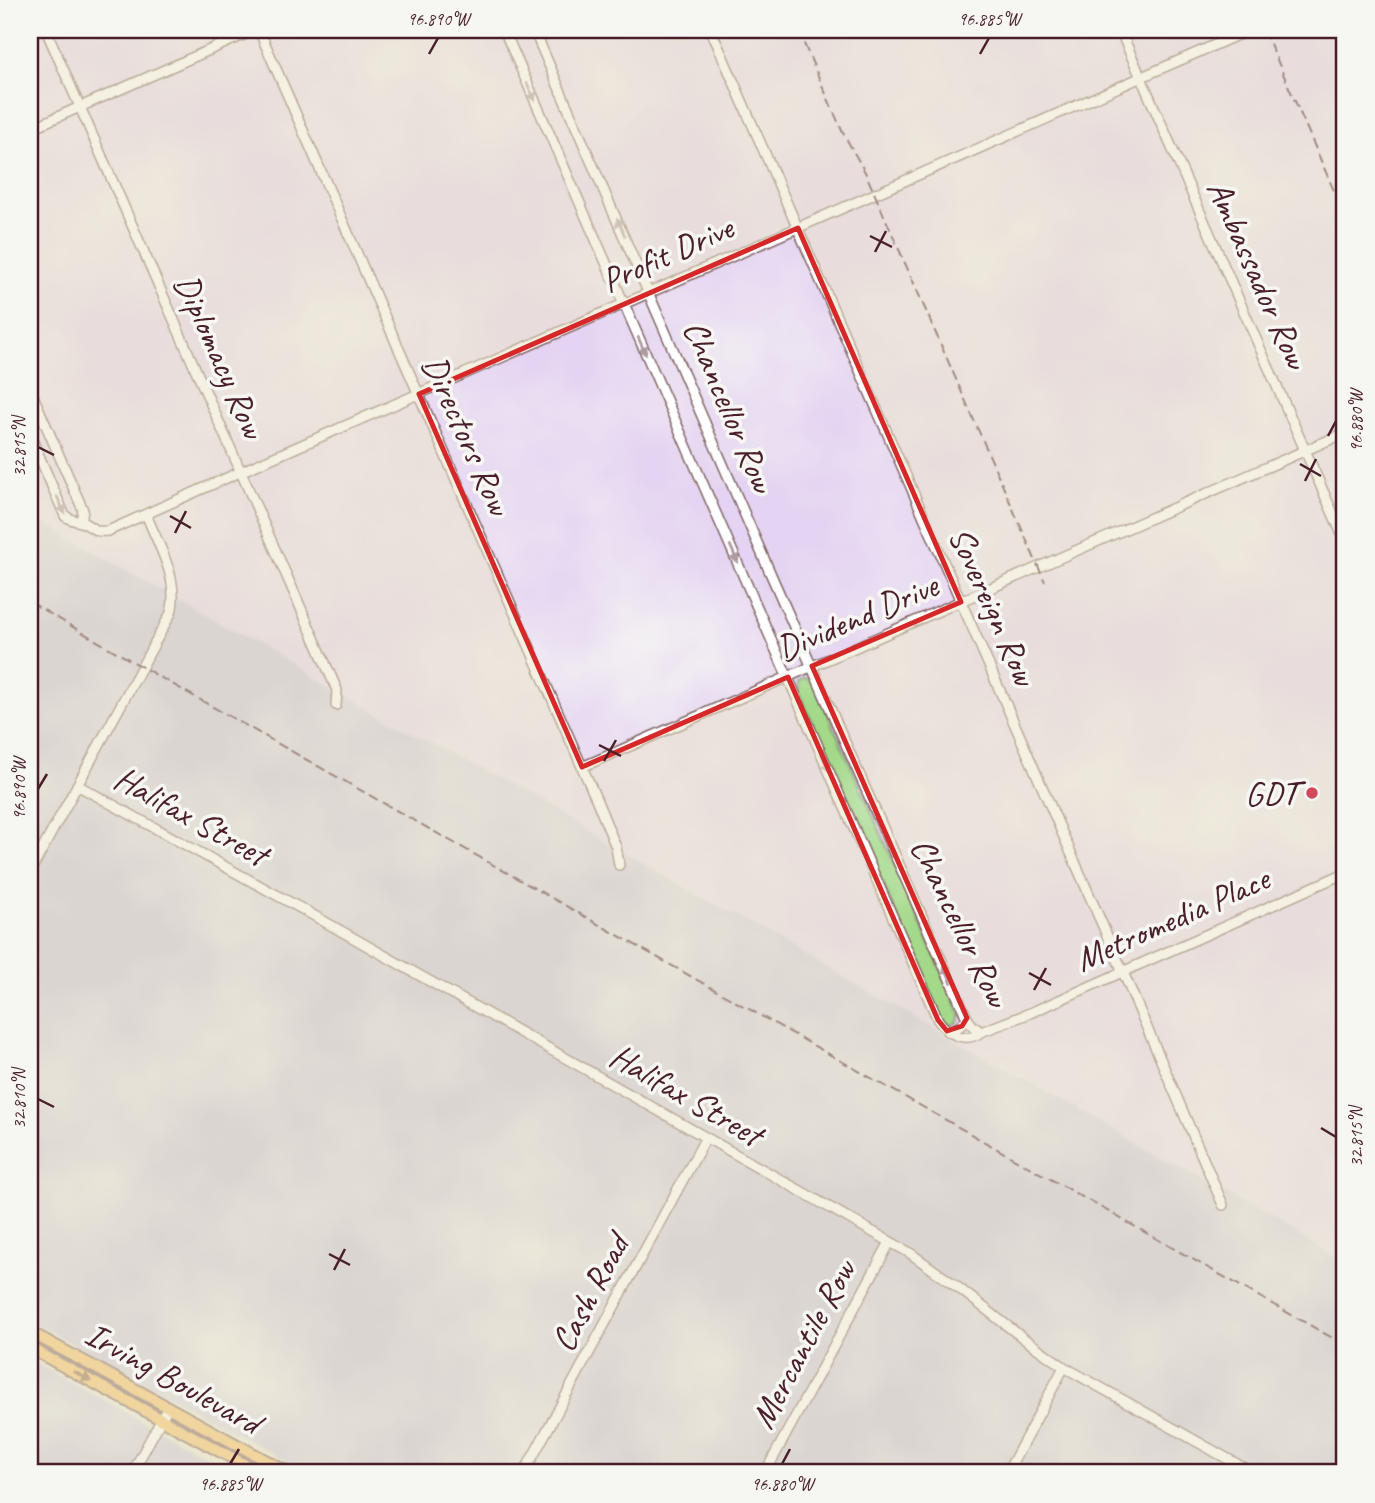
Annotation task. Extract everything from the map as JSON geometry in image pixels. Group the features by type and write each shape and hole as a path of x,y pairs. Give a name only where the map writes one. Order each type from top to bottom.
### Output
{"main road":[{"name":"Irving Boulevard","path":"30,1332 289,1473"},
{"path":"51,1359 58,1347"},
{"name":"Irving Boulevard","path":"30,1348 260,1473"},
{"path":"230,1457 237,1445"}],"street":[{"name":"Diplomacy Row","path":"46,30 337,690 336,705"},
{"path":"30,129 257,30"},
{"name":"Directors Row","path":"257,30 582,767 616,847 619,865"},
{"name":"Chancellor Row","path":"504,30 938,1020 947,1031 956,1035 976,1035 981,1032 967,1018 534,30"},
{"name":"Sovereign Row","path":"710,30 1223,1205"},
{"name":"Ambassador Row","path":"1120,30 1345,541"},
{"name":"Profit Drive","path":"81,522 98,533 108,531 1249,30"},
{"path":"30,389 83,510 81,522 72,522 65,516 30,435"},
{"name":"Dividend Drive","path":"582,767 1345,433"},
{"path":"30,872 171,612 174,600 172,578 146,514"},
{"name":"Halifax Street","path":"77,785 910,1253 1064,1367 1253,1473"},
{"name":"Metromedia Place","path":"981,1032 1030,1013 1345,873"},
{"path":"947,1031 962,1026 967,1018"},
{"name":"Cash Road","path":"524,1473 705,1139"},
{"name":"Mercantile Row","path":"765,1473 890,1242"},
{"path":"1007,1473 1064,1367"},
{"path":"132,1473 168,1407"}],"highlighted area":[{"path":"798,228 961,602 812,666 967,1018 962,1026 947,1031 938,1020 788,677 582,767 419,394"}],"shaded area":[{"path":"30,30 1345,30 1345,1262 30,515"},
{"path":"30,515 1345,1262 1345,1473 309,1473 30,1321"},
{"path":"30,1360 239,1473 30,1473"}],"green space":[{"path":"804,678 813,679 961,1014 956,1024 943,1022 798,691 799,682"}],"railway":[{"path":"798,30 843,133 865,172 1045,582"},
{"path":"1264,30 1345,216"},
{"path":"30,602 1345,1345"}],"place":[{"name":"GDT","path":"1312,793"}]}
